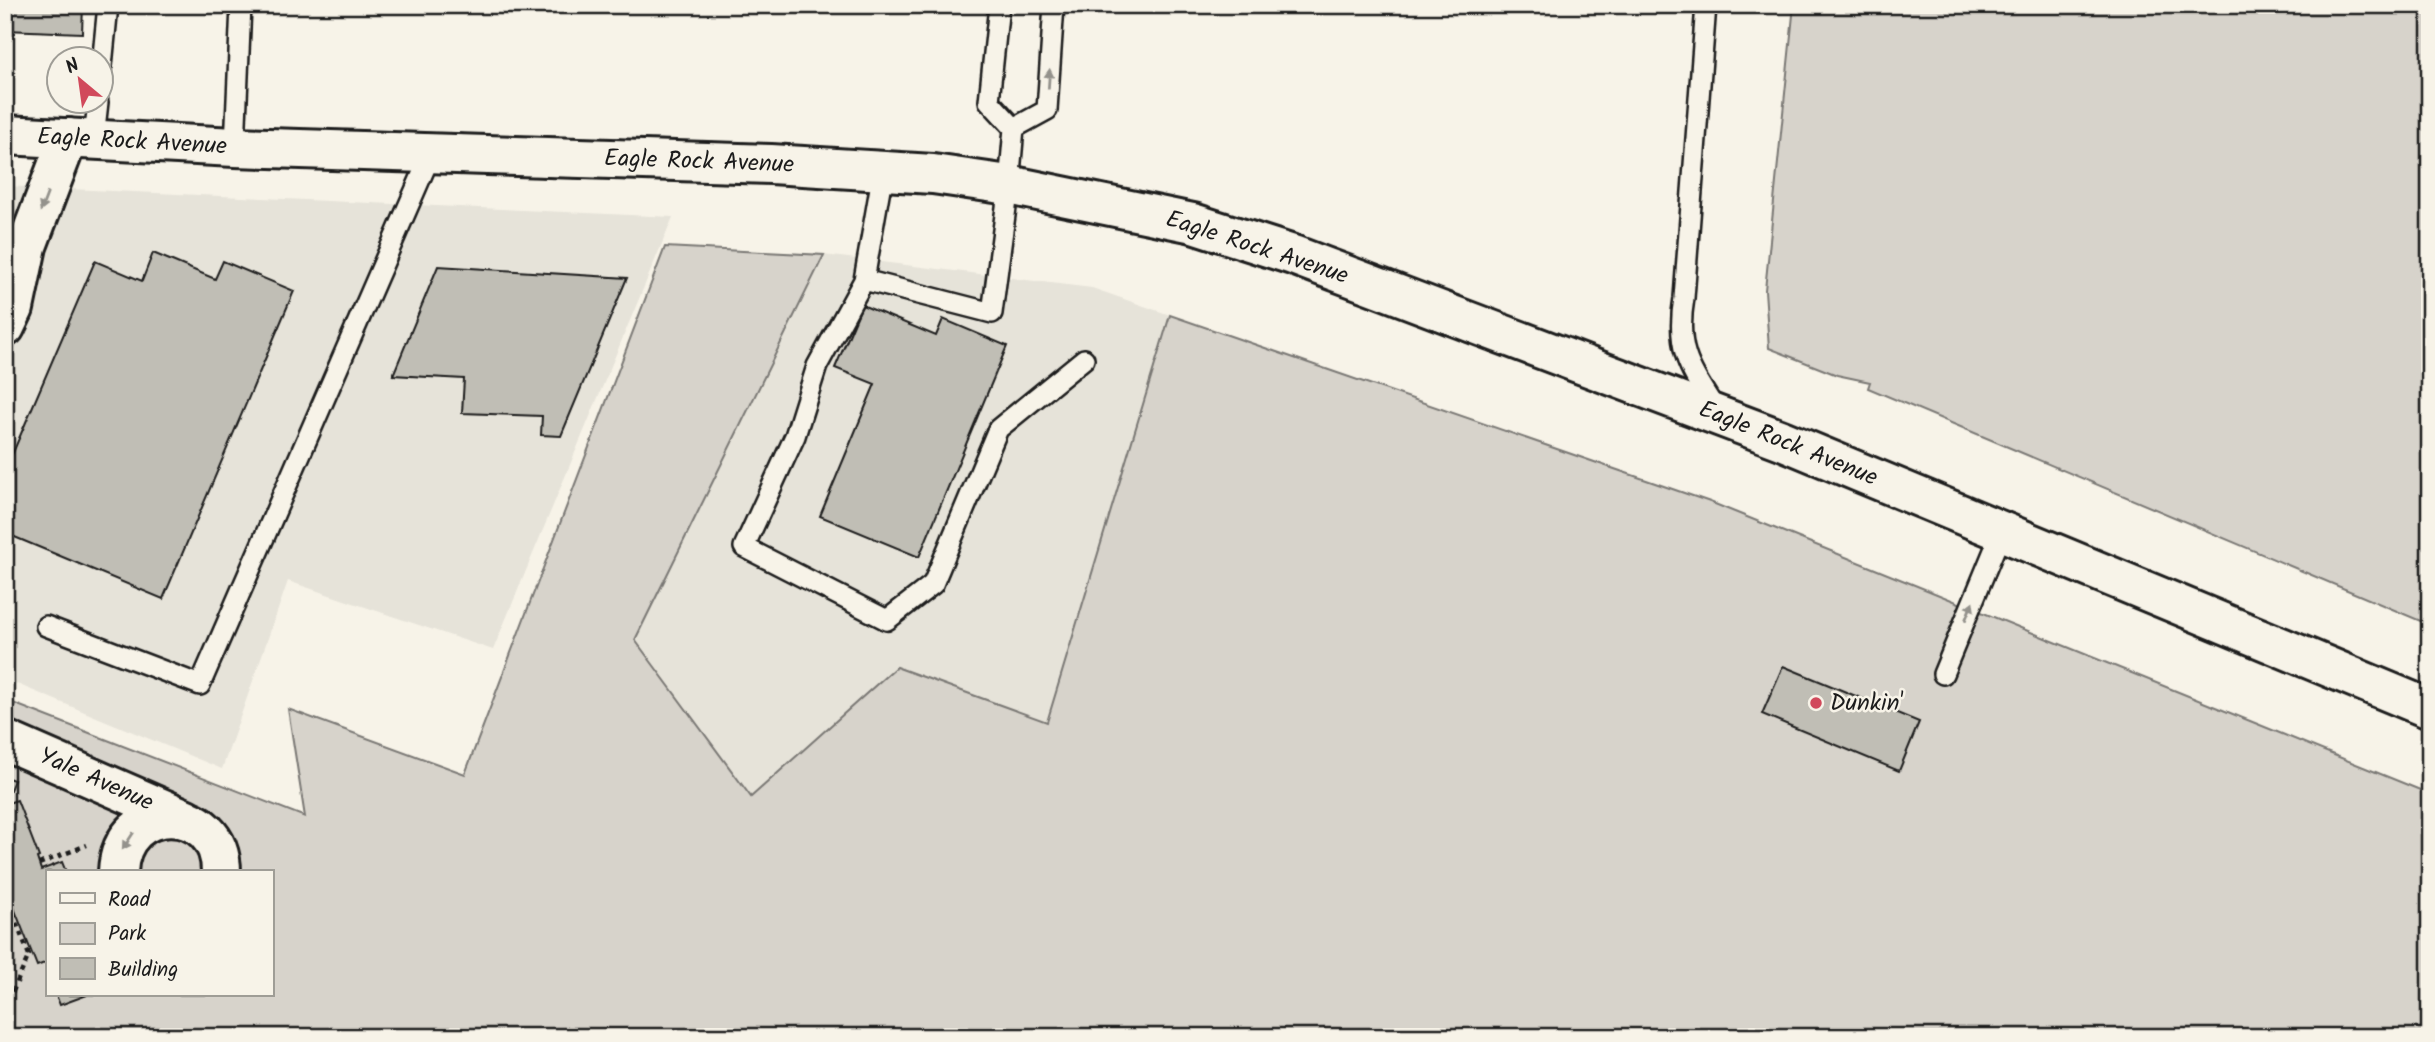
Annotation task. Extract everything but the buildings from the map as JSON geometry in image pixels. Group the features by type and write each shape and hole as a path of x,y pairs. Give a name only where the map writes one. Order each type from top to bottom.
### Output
{"main road":[{"name":"Eagle Rock Avenue","path":"5,135 86,126 235,147 771,164 933,174 1009,185 1193,223 1293,255 1719,416 2430,709"},
{"path":"5,327 14,308 27,246 86,126"},
{"name":"Yale Avenue","path":"5,740 201,827 212,839 219,854 221,870"},
{"name":"Yale Avenue","path":"118,870 119,857 125,841 136,828 152,820 169,817 186,819"}],"lane":[{"path":"104,46 108,5"},
{"path":"235,147 241,5"},
{"path":"863,281 992,313 1014,128 989,101 999,5"},
{"path":"1014,128 1047,110 1054,5"},
{"path":"1706,5 1684,298 1679,324 1691,371 1719,416"},
{"path":"46,626 200,685 431,154"},
{"path":"883,171 863,281 817,366 795,436 744,547 887,620 933,584 998,429 1084,359"},
{"path":"1944,674 2002,531"}],"path":[{"path":"5,895 29,955 5,1009 8,1015 5,1016"}],"shaded area":[{"path":"5,186 673,217 493,650 288,581 222,769 5,679"},
{"path":"824,255 1092,288 1170,315 1047,722 896,667 751,797 635,640"}],"green space":[{"path":"1794,5 2430,5 2430,625 1868,388 1870,382 1837,375 1769,348 1765,290"},
{"path":"665,247 824,255 635,640 751,797 896,667 1047,722 1170,315 1710,502 2430,794 2430,1037 5,1037 5,700 305,817 288,709 465,774"}],"place":[{"name":"Dunkin'","path":"1816,703"}]}
